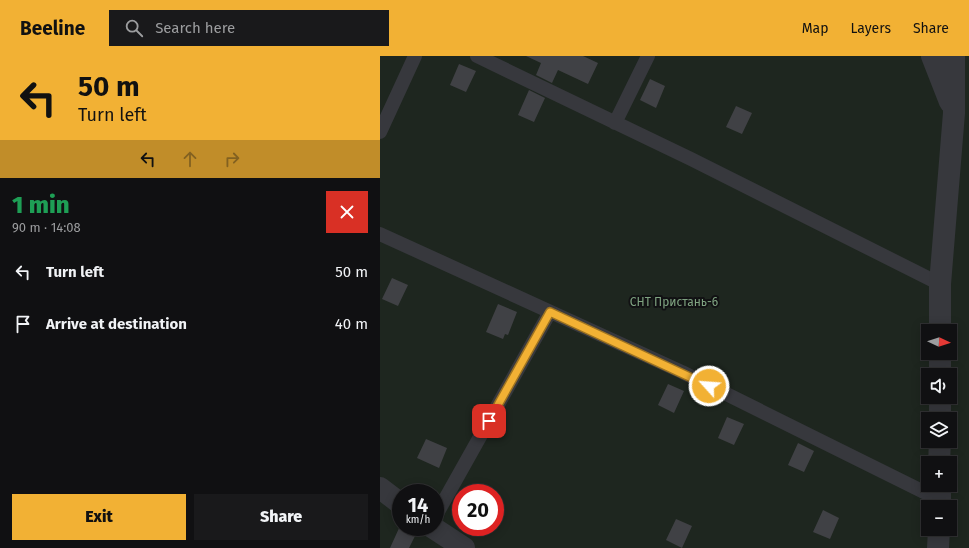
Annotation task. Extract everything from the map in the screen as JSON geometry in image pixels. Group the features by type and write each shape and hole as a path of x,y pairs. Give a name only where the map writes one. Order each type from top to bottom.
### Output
{"street":[{"path":"932,56 954,113"},
{"path":"940,324 940,284 954,113 954,56"},
{"path":"380,488 392,497"},
{"path":"444,535 464,548"},
{"path":"938,548 939,536"}],"lane":[{"path":"380,132 416,56"},
{"path":"477,56 691,159 940,284"},
{"path":"615,123 648,56"},
{"path":"380,234 682,372 940,497"},
{"path":"444,501 550,312"}],"green space":[{"name":"СНТ Пристань-6","path":"380,56 969,56 969,548 380,548"}],"building":[{"path":"526,56 583,56 598,63 588,84 558,70 552,83 536,75 541,63"},
{"path":"459,64 476,71 466,92 450,85"},
{"path":"650,79 665,86 656,108 640,100"},
{"path":"529,90 545,98 534,122 518,115"},
{"path":"736,106 752,113 742,134 726,127"},
{"path":"392,278 408,285 398,306 382,299"},
{"path":"498,304 517,312 508,335 505,334 503,339 486,332"},
{"path":"668,384 684,391 674,413 658,405"},
{"path":"727,417 744,424 734,445 718,438"},
{"path":"426,439 447,448 439,468 417,458"},
{"path":"798,443 814,451 804,472 788,465"},
{"path":"823,510 839,518 830,539 813,532"},
{"path":"676,519 692,526 682,548 666,540"},
{"path":"395,536 415,536 409,548 390,548"}],"route":[{"path":"489,421 550,312 682,372 709,386"}]}
